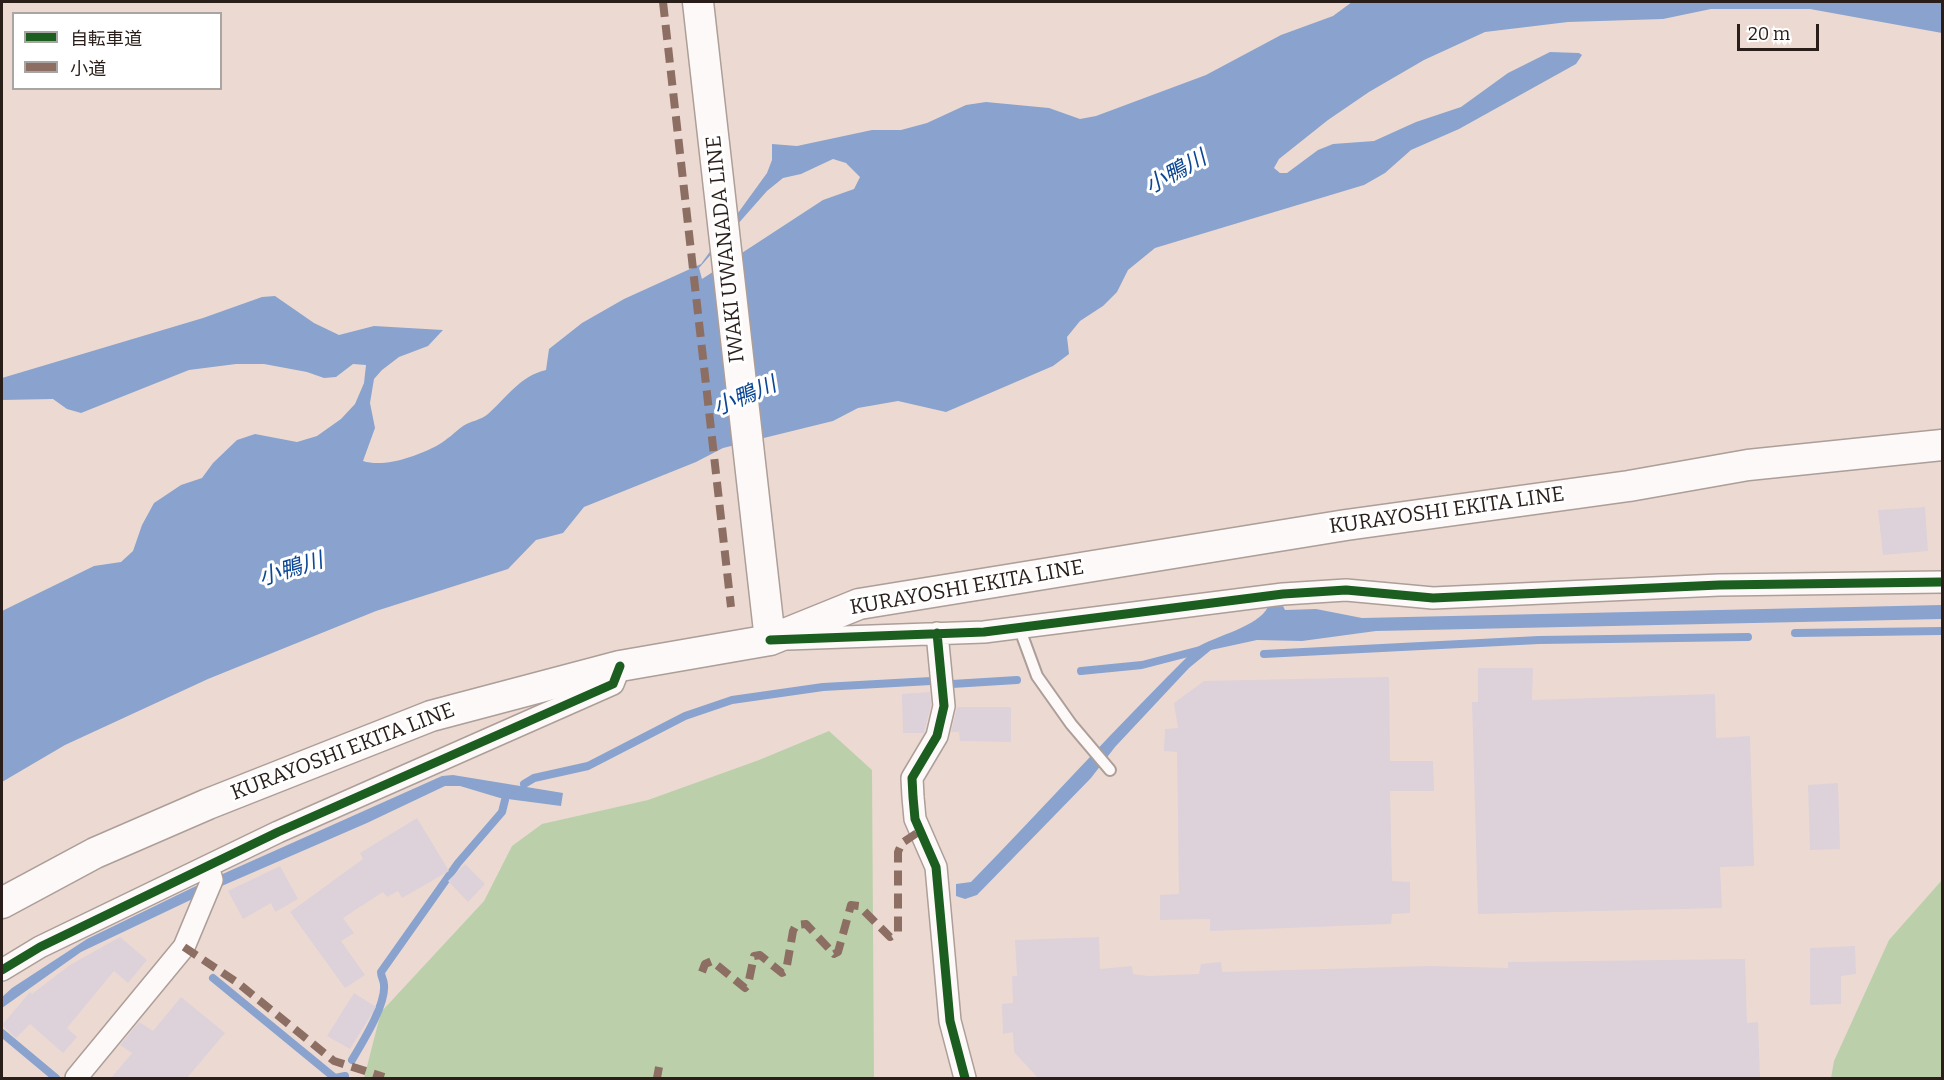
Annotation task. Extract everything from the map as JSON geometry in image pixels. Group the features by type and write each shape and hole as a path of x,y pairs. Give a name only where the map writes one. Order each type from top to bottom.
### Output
{"main road":[{"name":"IWAKI UWANADA LINE","path":"698,2 770,639"},
{"name":"KURAYOSHI EKITA LINE","path":"2,903 95,853 431,716 620,666 770,639 859,604 1346,525 1629,486 1748,465 1942,445"}],"street":[{"path":"770,639 984,632 1272,596 1346,590 1433,598 1719,585 1942,582"},
{"path":"937,633 944,706 937,736 912,778 913,797 915,819 936,867 950,1021 965,1078"},
{"path":"2,970 40,947 278,832 614,684 620,666"},
{"path":"76,1078 184,947 212,880 208,866"}],"lane":[{"path":"1019,627 1036,676 1071,724 1110,770"}],"green space":[{"path":"829,731 872,770 874,1078 364,1078 381,1012 484,901 512,846 542,824 648,800 759,760"},
{"path":"1942,880 1942,1078 1831,1078 1834,1061 1889,940"}],"water":[{"name":"小鴨川","path":"1352,2 1942,2 1942,33 1810,9 1711,9 1663,19 1568,22 1485,32 1424,60 1369,92 1328,120 1279,159 1274,168 1280,173 1287,173 1318,150 1333,144 1374,141 1416,122 1461,107 1508,73 1550,52 1582,55 1576,64 1459,129 1411,150 1385,173 1364,185 1155,248 1128,270 1117,292 1103,306 1080,321 1067,337 1069,354 1053,366 946,412 898,401 858,408 833,421 723,448 696,462 584,507 563,533 536,540 508,569 376,611 208,679 65,745 2,782 2,611 94,566 121,562 133,551 142,525 154,503 181,485 202,478 213,463 237,440 255,434 297,442 317,436 341,419 355,404 364,383 366,365 353,364 336,377 324,378 307,372 264,364 236,364 189,370 81,413 67,409 53,399 2,400 2,378 203,318 262,297 275,296 314,323 339,335 374,326 443,330 428,346 399,357 374,379 370,403 375,428 363,461 381,463 401,460 438,445 463,426 488,414 521,382 546,370 549,349 582,323 624,299 701,264 767,173 772,160 772,144 797,146 872,130 901,130 927,123 966,105 986,102 1049,108 1080,119 1096,116 1206,75 1281,35 1333,16","holes":["833,159 846,163 860,177 854,189 823,200 702,279 699,268 767,191 783,178 801,174"]},
{"path":"1942,605 1942,619 1376,631 1302,641 1257,640 1211,650 1189,668 1115,747 1091,778 977,895 965,899 956,896 956,884 971,882 1196,648 1255,620 1268,607 1283,606 1285,610 1316,609 1362,618"},
{"path":"453,775 563,793 561,806 500,798 460,786 445,786 367,823 201,895 81,952 2,1008 2,997 12,988 87,939 198,885 442,776"}],"building":[{"path":"1925,507 1928,551 1883,555 1878,510"},
{"path":"1478,668 1533,668 1532,700 1715,694 1716,738 1750,736 1754,866 1720,867 1722,908 1478,914 1472,702 1478,702"},
{"path":"1389,677 1390,761 1433,761 1434,791 1390,791 1392,881 1410,882 1410,913 1392,914 1391,924 1210,931 1210,919 1160,920 1160,895 1179,894 1177,752 1164,751 1165,729 1178,728 1174,703 1204,681"},
{"path":"930,692 931,705 924,733 903,733 902,694"},
{"path":"957,707 1011,707 1011,742 960,741 959,732 951,732"},
{"path":"1838,783 1840,849 1810,850 1808,785"},
{"path":"417,818 449,871 402,898 398,891 387,897 383,892 343,918 354,933 341,941 365,975 345,988 290,912 363,859 360,853"},
{"path":"465,864 485,884 468,902 448,881"},
{"path":"280,866 298,899 275,912 271,903 243,919 228,891"},
{"path":"120,937 147,960 128,983 114,971 67,1028 77,1037 63,1053 30,1024 16,1038 2,1025 30,992 32,994 70,965"},
{"path":"1099,937 1100,969 1132,966 1133,974 1148,976 1199,974 1201,964 1221,962 1222,972 1429,966 1508,968 1508,962 1745,959 1747,1023 1758,1022 1760,1078 1038,1078 1014,1052 1013,1032 1003,1034 1002,1004 1013,1003 1012,976 1017,976 1015,940"},
{"path":"1855,946 1856,974 1841,976 1841,1004 1810,1005 1810,948"},
{"path":"354,993 376,1007 350,1049 327,1036"},
{"path":"181,997 225,1033 187,1078 111,1078 132,1053 120,1045 139,1022 153,1031"}],"waterway":[{"path":"1795,633 1942,631"},
{"path":"1264,654 1539,640 1748,637"},
{"path":"1081,671 1142,665 1200,650"},
{"path":"952,684 1017,680"},
{"path":"524,784 534,778 588,766 685,716 732,700 823,687 931,681"},
{"path":"352,1060 381,1003 384,993 381,972 458,863 502,812 505,800"},
{"path":"213,978 335,1078 345,1076"},
{"path":"2,1033 56,1078"}],"marked path":[{"path":"663,2 731,607"},
{"path":"702,972 705,964 712,961 745,988 748,985 754,956 760,955 782,973 786,971 796,925 806,924 834,954 838,952 851,905 859,906 890,937 898,932 898,852 902,843 920,831"},
{"path":"184,947 238,983 334,1061 384,1077"},
{"path":"657,1078 659,1067"}],"cycle path":[{"path":"770,640 984,632 1283,594 1346,590 1433,598 1719,585 1942,582"},
{"path":"937,633 944,706 937,736 912,778 913,797 915,819 936,867 950,1021 965,1078"},
{"path":"2,970 40,947 278,832 613,684 620,666"}]}
